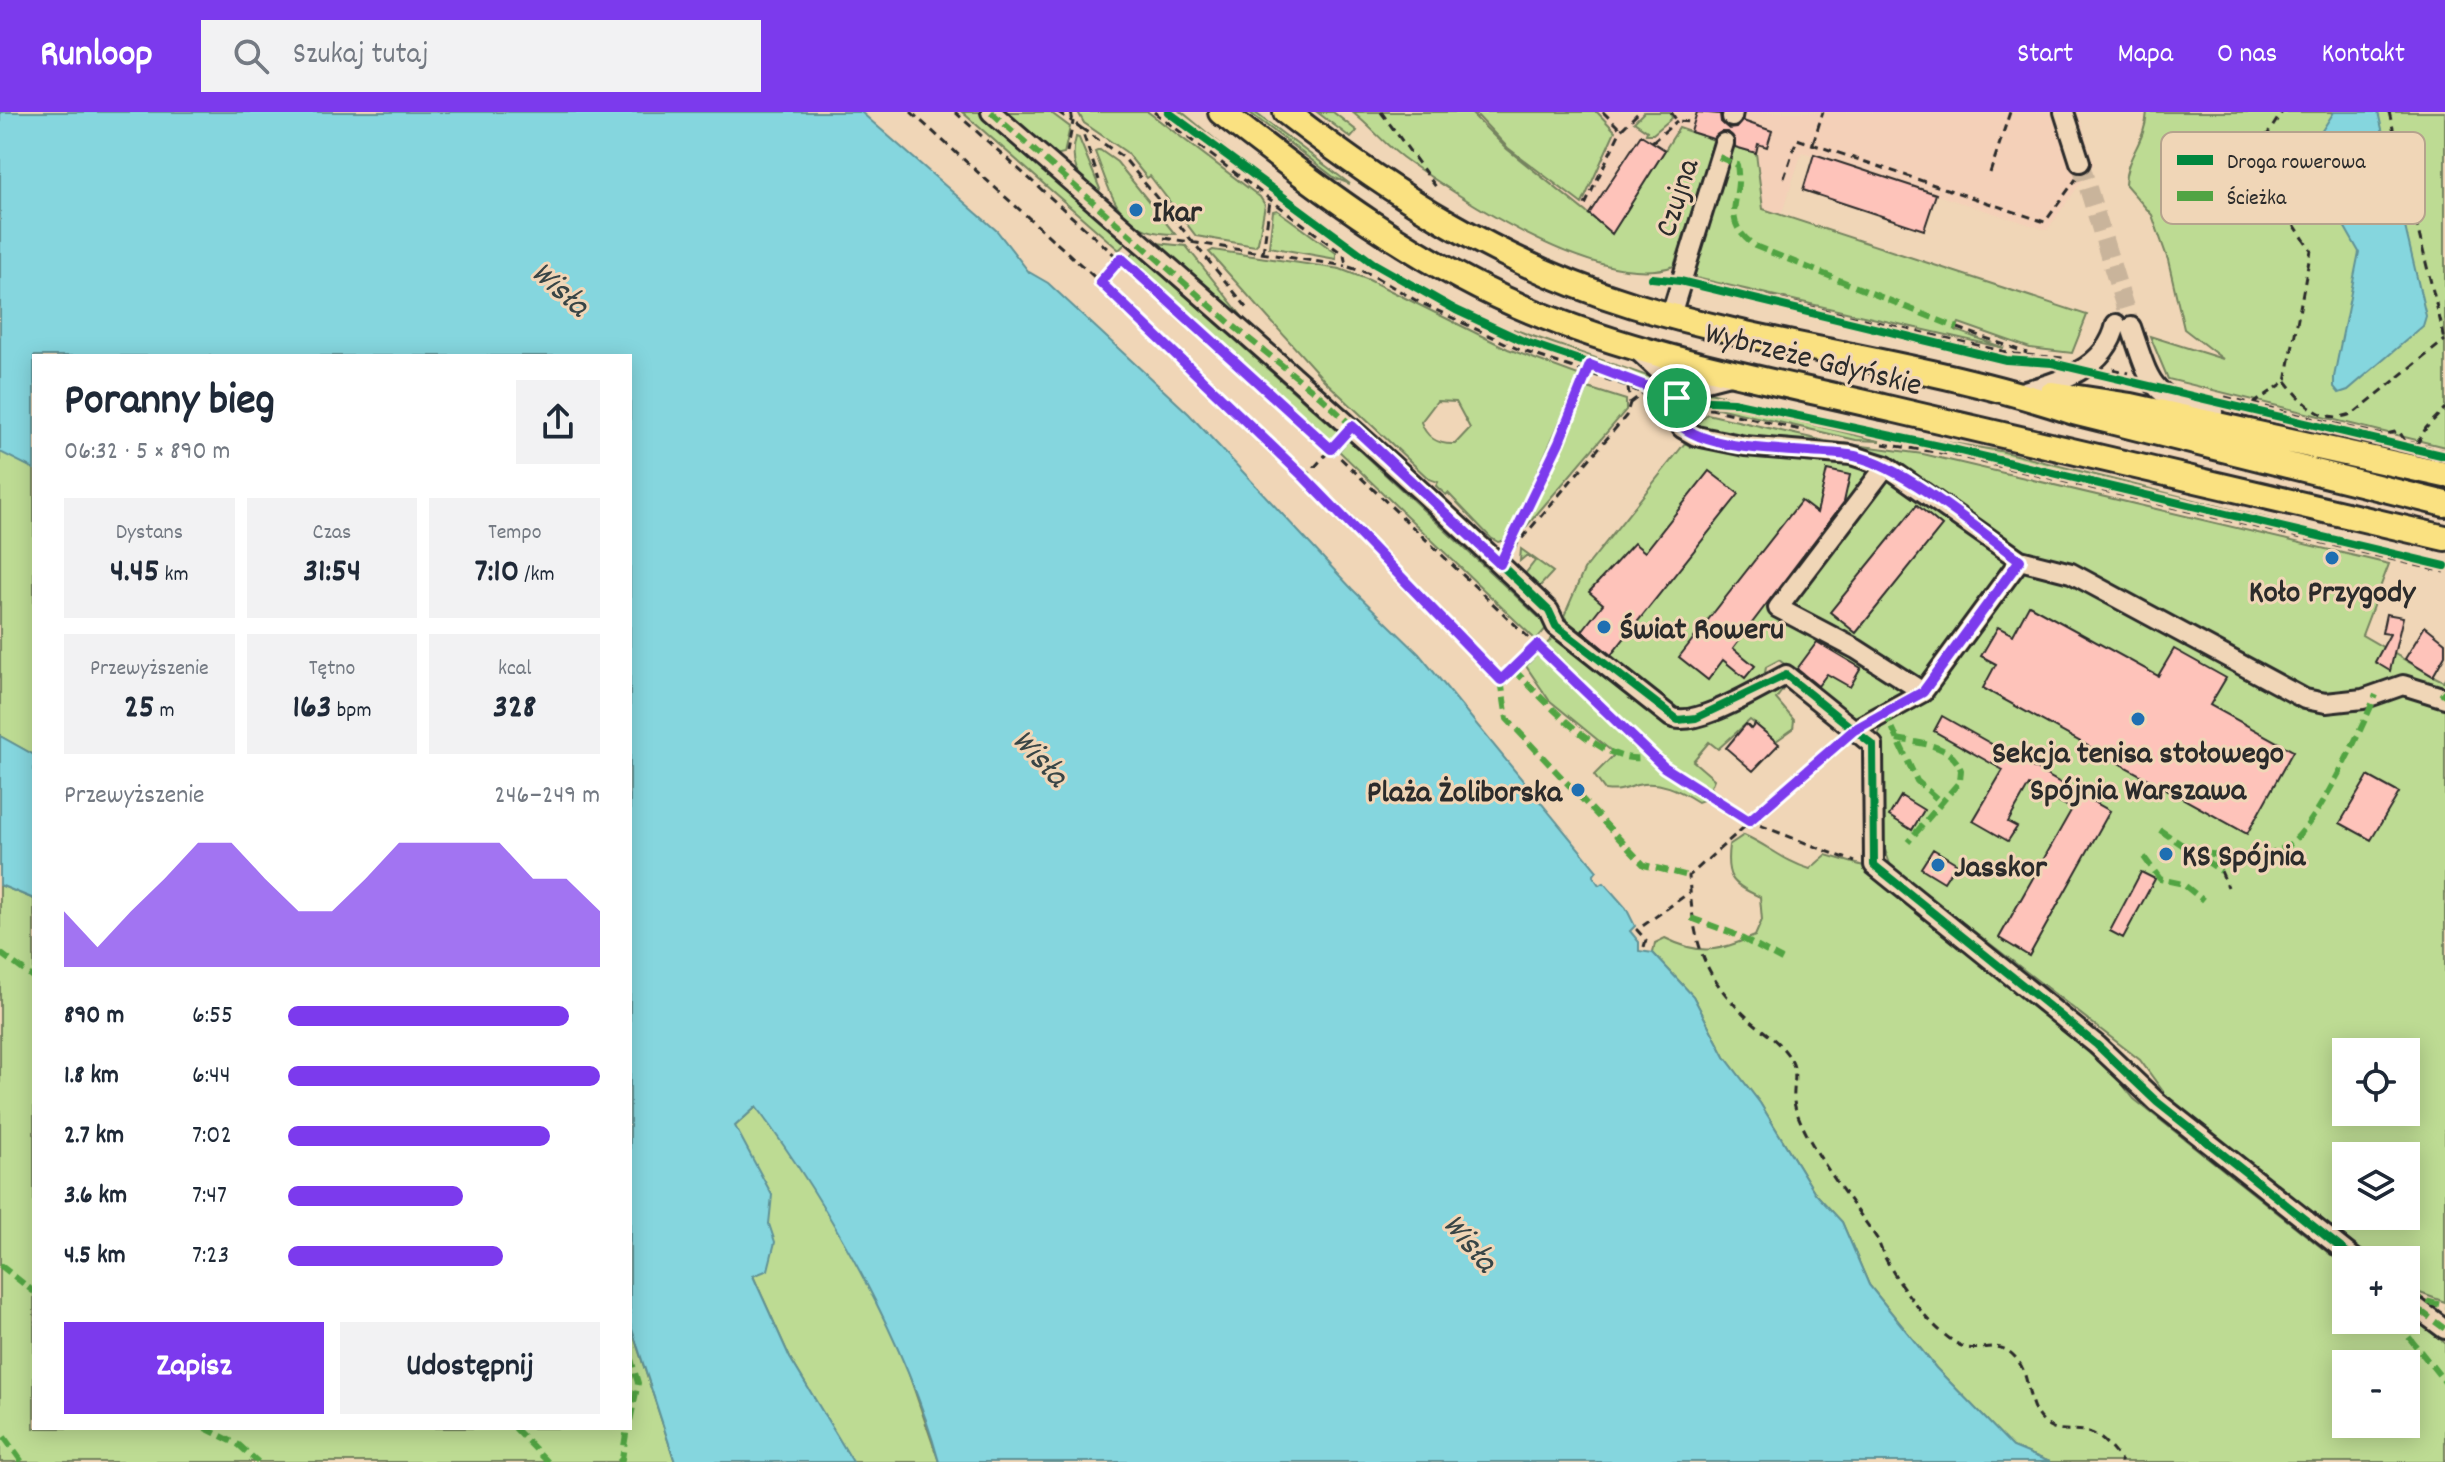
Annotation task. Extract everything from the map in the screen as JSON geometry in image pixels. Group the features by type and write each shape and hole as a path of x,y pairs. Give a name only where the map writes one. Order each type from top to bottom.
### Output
{"main road":[{"name":"Wybrzeże Gdyńskie","path":"1221,112 1333,197 1454,274 1530,311 1632,345 1739,373 2445,538"},
{"name":"Wybrzeże Gdyńskie","path":"1286,112 1396,193 1476,241 1561,280 1671,315 2017,393 2158,434 2445,504"},
{"path":"2017,393 2108,402 2445,475"}],"street":[{"path":"991,112 1352,426 1549,611 1556,626 1678,720 1696,718 1786,675 1873,745 1874,865 2118,1062 2157,1102 2338,1246"},
{"path":"2064,112 2080,167"},
{"name":"Czujna","path":"1671,315 1724,143"},
{"path":"2017,393 2081,370 2106,351 2124,325 2154,387 2179,404 2229,416 2298,443"},
{"path":"1632,345 1661,371 1677,396 1674,417 1682,428 1696,436 1745,446 1851,455 1886,466 2020,560 2071,573 2305,699 2326,703 2363,699 2403,685 2445,698"},
{"path":"1677,396 1690,385 1739,373"},
{"path":"1886,466 1778,608 1856,649 1923,692"},
{"path":"1854,730 1923,692 2020,560"},
{"path":"2420,1310 2445,1329"}],"path":[{"path":"911,112 1100,282 1305,478 1501,680 1556,626"},
{"path":"955,112 1331,449 1664,767 1749,821 1852,862"},
{"path":"1058,112 1124,158 1255,317"},
{"path":"1063,175 1073,122 1071,112"},
{"path":"1168,112 1348,246"},
{"path":"1381,112 1436,187"},
{"path":"1603,112 1621,130"},
{"path":"1585,205 1621,130 1639,112"},
{"path":"1671,112 1677,121"},
{"path":"1812,144 1823,112"},
{"path":"1990,173 2010,112"},
{"path":"2269,132 2282,112"},
{"path":"2389,112 2394,132"},
{"path":"1652,142 1677,121 1690,122"},
{"path":"1081,128 1113,218"},
{"path":"1784,178 1797,139 2045,222 2080,167"},
{"path":"1263,253 1270,201"},
{"path":"2253,404 2286,381 2311,250 2294,224"},
{"path":"2286,381 2302,401 2326,419 2343,418 2354,413 2445,340 2417,224"},
{"path":"1100,282 1134,238 1191,241 1346,266"},
{"path":"1373,263 1401,279"},
{"path":"1680,281 1692,287 2006,360 2081,370 2154,387"},
{"path":"1428,294 1523,341 1677,396 1733,402"},
{"path":"1958,328 2034,356"},
{"path":"1582,387 1590,365"},
{"path":"1500,564 1626,416 1630,403 1627,386"},
{"path":"1630,403 1642,394"},
{"path":"2216,402 2445,456"},
{"path":"2417,444 2426,428 2445,408"},
{"path":"1305,478 1352,426"},
{"path":"1881,436 1948,448 2445,566"},
{"path":"1500,564 1525,516"},
{"path":"1854,730 1689,876 1691,918 1700,957 1746,1016 1781,1046 1793,1064 1792,1096 1802,1126 1878,1240 1883,1256 1928,1321 1943,1336 1967,1348 1988,1345 2007,1350 2025,1372 2031,1408 2046,1424 2055,1430 2089,1432 2104,1441 2122,1462"},
{"path":"2221,871 2228,887"},
{"path":"1644,947 1646,940 1637,930 1690,892"}],"shaded area":[{"path":"1470,112 2078,112 2094,164 2047,230 1802,152 1781,215 1763,209 1755,153 1679,129 1612,234 1507,149"}],"green space":[{"path":"962,112 979,112 1127,242 1119,250"},
{"path":"1002,112 1050,112 1070,127 1064,154 1051,157 1009,115"},
{"path":"1078,112 1148,112 1260,197 1265,205 1258,243 1255,246 1196,236 1150,176 1147,178 1126,152 1084,123"},
{"path":"1176,112 1182,112 1262,178"},
{"path":"1249,112 1254,112 1350,184 1335,178"},
{"path":"1317,112 1333,112 1357,131 1351,138"},
{"path":"1352,112 1470,112 1507,149 1612,233 1679,128 1720,142 1708,161 1674,266 1644,270 1610,266 1574,255 1500,220 1401,156"},
{"path":"1474,112 1597,112 1615,131 1582,204 1508,148"},
{"path":"1644,112 1670,112 1672,118 1653,134 1646,134 1647,131 1634,122"},
{"path":"2147,112 2445,112 2445,447 2168,379 2150,336 2223,359 2184,329 2168,260 2152,215 2125,184 2129,165 2146,123"},
{"path":"1076,137 1100,189 1097,194 1076,169"},
{"path":"1729,145 1756,153 1763,209 2087,315 2072,353 2030,348 1959,323 1955,330 2004,348 1696,278 1693,272"},
{"path":"1100,150 1117,162 1175,234 1141,228 1120,210 1095,152"},
{"path":"1277,210 1336,253 1336,259 1269,247 1273,211"},
{"path":"1156,243 1186,246 1241,315 1237,318"},
{"path":"1213,250 1340,269 1369,280 1508,349 1581,376 1506,540 1498,542 1491,538 1448,493 1446,495 1436,486 1438,482 1429,479 1324,380 1209,252","holes":["1437,401 1456,402 1470,428 1455,444 1434,439 1421,422"]},
{"path":"1135,251 1339,432 1330,441 1129,258"},
{"path":"1513,329 1659,380 1666,390"},
{"path":"1588,388 1626,400 1626,410 1524,529"},
{"path":"1697,391 1705,391 1874,430 2000,451 2445,563 1745,401 1688,398"},
{"path":"1709,406 1739,407 1880,441 1856,440"},
{"name":"KS Spójnia","path":"1707,414 1825,441 1923,454 2389,564 2362,635 2433,676 2443,681 2445,678 2445,1302 2420,1293 2420,1246 2352,1246 2173,1105 2140,1060 1891,867 1882,841 1878,736 1884,722 1877,707 1854,719 1779,660 1766,667 1764,679 1692,714 1679,714 1579,635 1564,616 1584,570 1685,443 1691,447 1698,423"},
{"path":"1348,440 1548,626 1536,640 1339,451"},
{"path":"0,450 32,468 32,754 0,736"},
{"path":"1521,549 1553,572 1539,587 1525,574 1535,561 1527,555 1520,561"},
{"path":"1556,634 1669,722 1786,685 1776,699 1794,720 1793,729 1776,741 1750,720 1718,749 1709,742 1693,761 1714,779 1706,799 1698,802 1676,790 1654,784 1605,790 1594,775 1615,754 1549,700 1526,666"},
{"path":"1744,835 1810,869 1826,855 1867,867 2114,1074 2134,1099 2332,1256 2332,1334 2420,1334 2420,1324 2445,1343 2445,1462 2050,1462 2013,1447 1936,1368 1869,1285 1842,1222 1815,1193 1760,1103 1725,1057 1693,996 1653,953 1655,943 1665,938 1689,947 1709,949 1755,936 1762,920 1760,897 1736,883 1728,865 1729,845"},
{"path":"0,885 32,898 32,1430 632,1430 632,1330 675,1462 0,1462"},
{"path":"756,1107 847,1193 939,1462 852,1462 790,1358 753,1276 735,1126"}],"water":[{"name":"Wisła","path":"0,112 861,112 997,231 1029,272 1048,283 1189,414 1352,589 1419,654 1597,871 1593,876 1599,885 1604,883 1626,908 1635,926 1630,931 1639,942 1639,951 1653,953 1693,996 1725,1057 1760,1103 1815,1193 1842,1222 1869,1285 1936,1368 2013,1447 2050,1462 939,1462 907,1371 863,1277 811,1187 756,1107 735,1126 772,1195 769,1224 775,1242 768,1270 753,1276 790,1358 853,1462 675,1462 632,1329 632,354 32,354 32,468 0,452"},
{"path":"2334,112 2378,112 2383,132 2321,132"},
{"path":"2343,224 2404,224 2426,316 2423,326 2348,390 2339,393 2334,387 2334,377 2359,252"},
{"path":"0,736 32,754 32,898 0,885"}],"building":[{"path":"1697,112 1720,114 1721,122 1729,129 1737,128 1743,121 1772,131 1767,147 1758,144 1756,153 1735,147 1735,140 1728,132 1721,132 1713,139 1691,132"},
{"path":"1641,135 1665,150 1612,234 1589,214"},
{"path":"1814,154 1936,194 1924,230 1803,190"},
{"path":"1827,470 1850,475 1844,502 1733,648 1755,666 1745,678 1723,660 1708,680 1679,657 1801,501 1817,513"},
{"path":"1709,471 1739,494 1611,655 1582,631 1603,604 1589,592 1634,543 1645,552"},
{"path":"1917,505 1942,526 1856,633 1830,612"},
{"name":"Sekcja tenisa stołowego Spójnia Warszawa","path":"2029,605 2158,676 2174,649 2226,678 2210,705 2293,751 2247,834 1983,688 1996,664 1981,656 1998,627 2013,635"},
{"path":"2386,614 2403,617 2390,671 2375,662 2390,634 2382,633"},
{"path":"2425,626 2445,642 2445,655 2433,676 2405,659"},
{"path":"1817,642 1861,668 1850,687 1827,674 1818,686 1797,669"},
{"path":"1942,716 2110,811 2029,956 1999,938 2072,809 2029,785 2008,822 2017,827 2008,841 1973,821 2003,770 1934,731"},
{"path":"1746,724 1751,729 1755,724 1779,744 1753,771 1726,748"},
{"path":"2368,776 2399,793 2371,840 2340,823"},
{"path":"1901,796 1924,810 1912,830 1889,816"},
{"name":"Jasskor","path":"1933,849 1956,863 1944,882 1921,868"},
{"path":"2141,872 2155,879 2123,938 2110,931"}],"tunnel":[{"path":"2080,162 2131,327"}],"marked path":[{"path":"991,112 1231,324 1321,397 1505,569"},
{"path":"1719,157 1737,165 1734,217 1744,236 1755,246 1958,328"},
{"path":"1514,670 1590,740 1624,757 1641,758 1648,753"},
{"path":"1501,680 1507,719 1644,865 1689,876"},
{"path":"2441,696 2445,691"},
{"path":"2192,851 2227,856 2262,855 2284,848 2296,839 2323,802 2376,695"},
{"path":"1885,712 1917,781 1942,803"},
{"path":"1897,739 1943,750 1961,770 1960,781 1908,842"},
{"path":"2160,830 2221,871"},
{"path":"2144,857 2160,879 2183,884 2203,900"},
{"path":"1691,918 1732,933 1782,960"},
{"path":"0,953 32,977"},
{"path":"0,1265 32,1290"},
{"path":"2420,1300 2445,1306"},
{"path":"2420,1310 2445,1329"},
{"path":"2407,1334 2445,1382"},
{"path":"632,1363 638,1383 632,1412"},
{"path":"209,1430 239,1445 258,1462"},
{"path":"517,1430 548,1462"},
{"path":"619,1462 627,1430"},
{"path":"4,1437 22,1462"}],"cycle path":[{"path":"1168,112 1373,263 1456,310 1523,341 1626,376 1652,391 1688,400 1733,402 1948,448 2445,566"},
{"path":"1652,278 1680,281 2006,360 2052,363 2445,456"},
{"path":"1590,365 1559,442 1500,564 1549,611 1556,626 1678,720 1696,718 1786,675 1873,745 1874,865 2097,1045 2157,1102 2338,1246"}],"place":[{"name":"Ikar","path":"1136,210"},
{"name":"Koło Przygody","path":"2332,558"},
{"name":"Świat Roweru","path":"1604,627"},
{"name":"Sekcja tenisa stołowego Spójnia Warszawa","path":"2138,719"},
{"name":"Plaża Żoliborska","path":"1578,790"},
{"name":"KS Spójnia","path":"2166,854"},
{"name":"Jasskor","path":"1938,865"}],"route":[{"path":"1121,258 1331,449 1352,426 1500,564 1559,442 1590,365 1626,376 1652,391 1677,398 1674,417 1682,428 1696,436 1745,446 1851,455 1886,466 2020,560 1923,692 1854,730 1749,821 1664,767 1537,645 1501,680 1305,478 1100,282 1121,258"}]}
